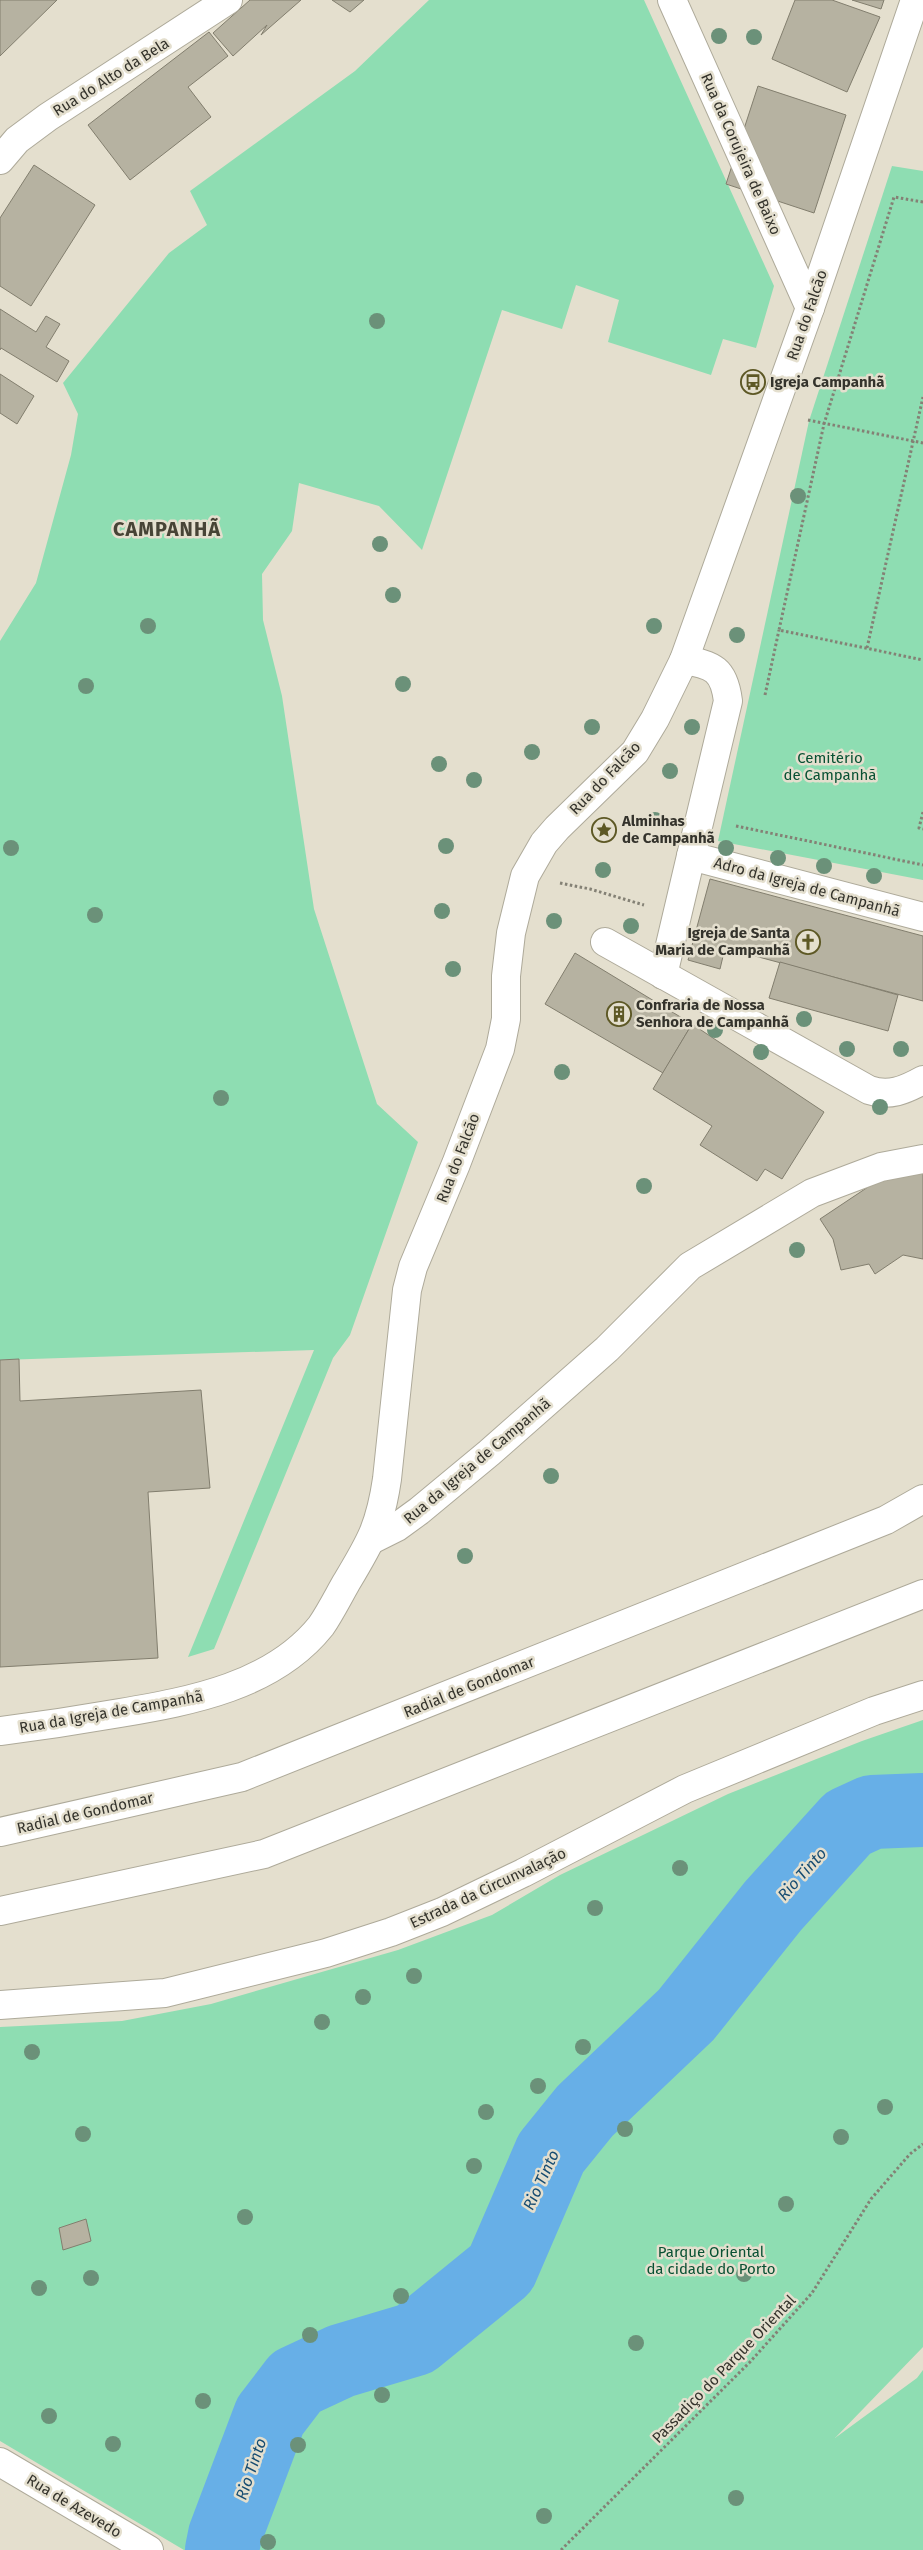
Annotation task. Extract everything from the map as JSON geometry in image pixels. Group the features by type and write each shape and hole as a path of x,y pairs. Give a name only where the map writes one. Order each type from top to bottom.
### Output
{"main road":[{"name":"Rua do Alto da Bela","path":"0,160 17,140 48,117 228,0"},
{"name":"Rua da Corujeira de Baixo","path":"672,0 810,308"},
{"name":"Rua do Falcão","path":"372,1539 383,1507 387,1479 407,1290 413,1267 456,1164 500,1048 506,1019 506,976 511,933 526,876 544,843 557,828 635,752 655,719 684,660 810,308 915,0"},
{"path":"663,975 728,701 723,680 709,665 684,660"},
{"name":"Adro da Igreja de Campanhã","path":"691,856 923,917"},
{"path":"605,942 869,1090 886,1094 923,1080"},
{"name":"Rua da Igreja de Campanhã","path":"0,1731 59,1724 180,1703 226,1690 262,1672 294,1651 321,1626 372,1539 397,1527 419,1511 489,1453 607,1349 690,1266 812,1193 881,1167 905,1164 923,1159"},
{"name":"Radial de Gondomar","path":"0,1832 242,1777 886,1520 923,1499"},
{"path":"0,1911 264,1854 923,1594"},
{"name":"Estrada da Circunvalação","path":"0,2005 165,1993 326,1953 391,1932 442,1912 505,1882 685,1789 874,1711 923,1695"},
{"name":"Rua de Azevedo","path":"0,2462 148,2550"}],"path":[{"path":"765,696 824,424 894,197 923,202"},
{"path":"867,648 923,397"},
{"path":"773,413 923,443"},
{"path":"779,630 923,660"},
{"path":"923,812 919,828 923,829"},
{"path":"738,817 736,827 923,865"},
{"path":"590,889 631,901"},
{"name":"Passadiço do Parque Oriental","path":"561,2550 750,2362 806,2300 871,2199 910,2154 923,2144"}],"green space":[{"path":"429,0 644,0 774,286 756,348 723,339 711,375 608,342 619,300 576,285 562,329 502,310 422,550 379,506 299,483 292,531 262,574 263,620 282,696 314,909 377,1104 418,1142 350,1335 333,1358 214,1649 188,1657 314,1350 0,1360 0,641 36,583 71,455 78,414 63,383 169,253 207,225 190,191 355,71"},
{"name":"Cemitério de Campanhã","path":"892,166 923,171 923,880 718,841 809,421"},
{"name":"Parque Oriental da cidade do Porto","path":"923,1720 923,2347 835,2438 917,2378 923,2370 923,2550 184,2550 0,2441 0,2027 122,2021 211,2004 398,1950 492,1915 560,1875 728,1794 862,1741"}],"building":[{"path":"0,0 57,0 0,56"},
{"path":"250,0 301,0 261,35 267,25 233,56 213,33"},
{"path":"332,0 364,0 350,12"},
{"path":"795,0 832,0 880,17 847,92 772,59"},
{"path":"852,0 884,0 881,9"},
{"path":"209,32 228,56 188,87 211,117 130,180 88,125"},
{"path":"758,86 846,115 814,213 726,184"},
{"path":"34,165 95,205 31,306 0,286 0,218"},
{"path":"0,309 36,332 46,316 60,324 46,347 69,361 57,382 1,348 0,350"},
{"path":"0,374 34,396 17,424 0,413"},
{"name":"Igreja de Santa Maria de Campanhã","path":"710,879 923,936 923,1001 725,948 720,969 688,960"},
{"name":"Confraria de Nossa Senhora de Campanhã","path":"575,953 692,1024 663,1073 545,1004"},
{"path":"780,962 898,995 888,1031 769,998"},
{"path":"692,1024 824,1112 782,1179 765,1169 757,1181 700,1145 712,1126 653,1089"},
{"path":"923,1168 923,1259 903,1255 875,1274 869,1264 841,1270 833,1239 820,1219 883,1177"},
{"path":"19,1359 20,1401 201,1390 210,1488 148,1492 158,1658 0,1667 0,1360"},
{"path":"86,2219 91,2241 63,2250 59,2228"}],"waterway":[{"name":"Rio Tinto","path":"222,2550 225,2535 270,2416 296,2382 341,2361 415,2339 501,2269 551,2153 585,2111 686,2015 773,1906 848,1823 872,1812 923,1810"}],"place":[{"name":"Igreja Campanhã","path":"753,382"},
{"name":"Alminhas de Campanhã","path":"604,830"},
{"name":"Igreja de Santa Maria de Campanhã","path":"808,942"},
{"name":"Confraria de Nossa Senhora de Campanhã","path":"619,1014"}],"district":[{"name":"CAMPANHÃ","path":"167,529"}]}
